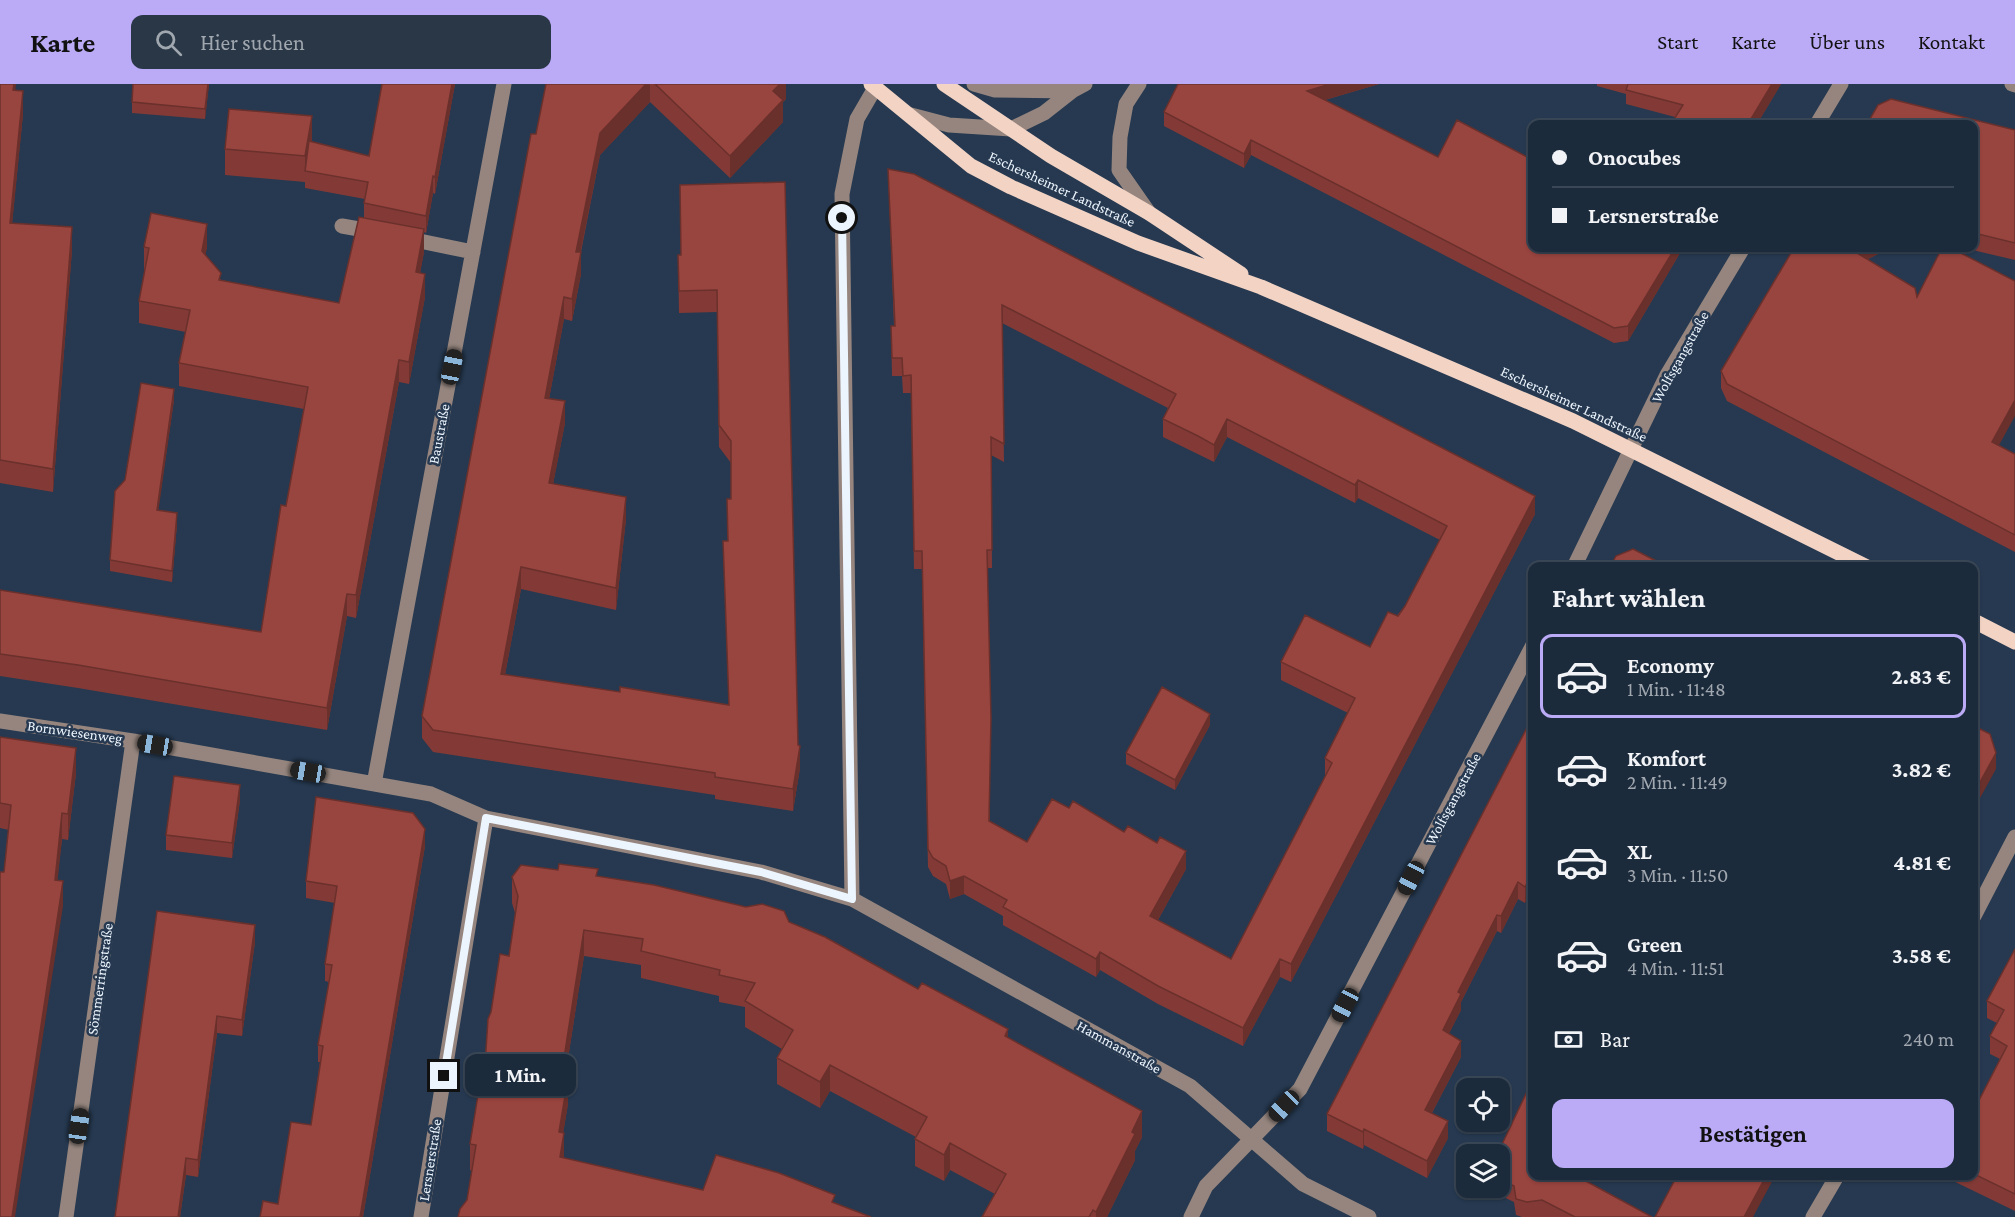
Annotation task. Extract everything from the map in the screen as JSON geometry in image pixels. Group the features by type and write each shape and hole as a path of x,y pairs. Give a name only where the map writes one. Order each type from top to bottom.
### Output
{"main road":[{"name":"Eschersheimer Landstraße","path":"944,84 1051,156 1149,213 1261,287"},
{"name":"Eschersheimer Landstraße","path":"873,86 971,166 1011,187 1138,243 1261,287 1562,417 1857,562"},
{"path":"1978,623 2015,642"}],"street":[{"name":"Baustraße","path":"374,784 504,84"},
{"path":"974,84 995,90 1079,88"},
{"path":"1139,84 1126,104 1120,138 1119,170 1149,213"},
{"path":"1819,120 1841,84"},
{"path":"852,899 842,194 857,119 873,86"},
{"path":"911,115 949,125 1011,129 1044,113 1079,88"},
{"path":"342,226 473,252"},
{"name":"Wolfsgangstraße","path":"1576,562 1667,375 1741,252"},
{"name":"Wolfsgangstraße","path":"1191,1217 1206,1186 1300,1089 1528,655"},
{"name":"Bornwiesenweg","path":"0,721 133,741 431,794 486,818 761,872 852,899"},
{"name":"Sömmerringstraße","path":"66,1217 133,741"},
{"name":"Lersnerstraße","path":"421,1217 486,818"},
{"path":"1978,908 2015,837"},
{"name":"Hammanstraße","path":"852,899 1190,1086 1303,1184 1369,1217"},
{"path":"1814,1217 1835,1180"}],"building":[{"path":"0,84 14,84 13,90 23,91 10,223 72,227 53,469 0,460"},
{"path":"133,84 208,84 205,109 132,102"},
{"path":"382,84 452,84 426,216 364,203 368,182 305,171 309,141 369,156"},
{"path":"546,84 646,84 600,133 576,252 581,252 572,299 564,297 545,398 565,401 549,483 626,497 616,588 521,567 501,674 620,692 620,687 729,705 723,541 728,541 727,499 731,499 731,441 719,425 717,290 679,291 680,185 785,182 798,745 800,746 793,789 715,777 715,773 433,730 422,716 531,134 536,134"},
{"path":"655,84 780,84 773,91 783,100 730,156"},
{"path":"1178,84 1330,84 1307,91 1438,157 1457,120 1528,157 1528,252 1673,252 1628,326 1614,328 1251,140 1244,154 1164,112"},
{"path":"1628,84 1772,84 1750,120 1674,120 1683,105 1626,90"},
{"path":"1891,99 1975,120 1869,120 1878,105"},
{"path":"229,109 312,116 305,156 225,149"},
{"path":"1978,121 2015,130 2015,243 1978,234"},
{"path":"888,169 914,174 1535,496 1291,964 1280,959 1243,1028 1158,986 1100,952 1096,959 1003,907 1007,900 964,876 950,881 946,866 933,858 928,849 922,551 914,551 911,375 903,376 902,358 892,358 891,326 895,326","holes":["1002,305 1176,394 1163,419 1214,445 1227,419 1355,485 1358,480 1447,526 1405,606 1398,616 1388,612 1370,647 1305,615 1281,662 1355,698 1325,758 1332,763 1231,959 1150,916 1186,851 1160,837 1157,843 1128,826 1124,832 1073,801 1069,808 1052,799 1027,842 989,821 991,718 987,550 992,550 991,437 1004,444"]},
{"path":"151,213 207,224 202,251 221,273 219,280 339,303 359,217 424,229 416,272 425,274 409,362 399,360 356,595 347,594 327,708 78,665 0,654 0,590 261,632 281,505 286,506 308,387 179,363 190,310 139,301 149,248 144,247"},
{"path":"1792,252 1855,252 1915,288 1917,297 1940,252 1959,252 2015,281 2015,400 1992,442 2015,454 2015,535 1727,384 1721,371"},
{"path":"141,383 174,389 157,510 177,513 172,571 110,560 115,491 125,480"},
{"path":"1633,549 1658,562 1613,562 1616,556"},
{"path":"1162,687 1210,714 1175,780 1126,753"},
{"path":"1528,726 1528,881 1525,887 1518,882 1501,916 1497,915 1458,992 1461,994 1443,1030 1461,1041 1425,1110 1448,1121 1427,1161 1364,1129 1363,1132 1327,1114"},
{"path":"1978,728 1990,734 1996,753 1978,786"},
{"path":"0,737 76,748 68,814 62,813 55,880 63,881 12,1217 0,1217 0,872 4,872 11,805 0,803"},
{"path":"174,776 240,785 232,843 166,835"},
{"path":"316,797 413,813 425,829 360,1217 260,1217 263,1201 278,1204 291,1122 311,1125 323,1046 318,1045 332,965 325,964 337,886 306,881"},
{"path":"559,864 598,869 596,876 654,885 746,907 762,904 784,911 789,922 825,937 918,989 922,983 1008,1029 1005,1036 1142,1111 1132,1132 1135,1134 1096,1212 1093,1210 1089,1217 982,1217 1006,1174 950,1143 944,1155 915,1139 927,1117 830,1065 820,1082 777,1058 793,1030 745,1001 755,983 719,975 720,970 641,951 643,939 584,930 561,1077 568,1078 559,1132 564,1133 560,1157 703,1190 716,1155 779,1173 835,1195 832,1202 871,1217 458,1217 460,1209 467,1200 476,1145 470,1144 480,1083 477,1064 485,1065 488,1019 500,954 509,956 518,896 512,877 521,865 558,870"},
{"path":"157,911 255,925 242,1020 217,1016 198,1160 186,1158 178,1217 115,1217"},
{"path":"2015,949 2015,1194 1978,1176 1978,1102 2007,1046 1990,1036 2004,1010 1987,1001"},
{"path":"1528,1089 1528,1180 1584,1180 1652,1217 1575,1217 1542,1200 1527,1202 1516,1199 1514,1186 1510,1184 1510,1144 1502,1144 1510,1132"},
{"path":"1675,1180 1764,1180 1744,1217 1655,1217"}],"route":[{"path":"444,1076 486,818 761,872 852,899 842,218"}]}
